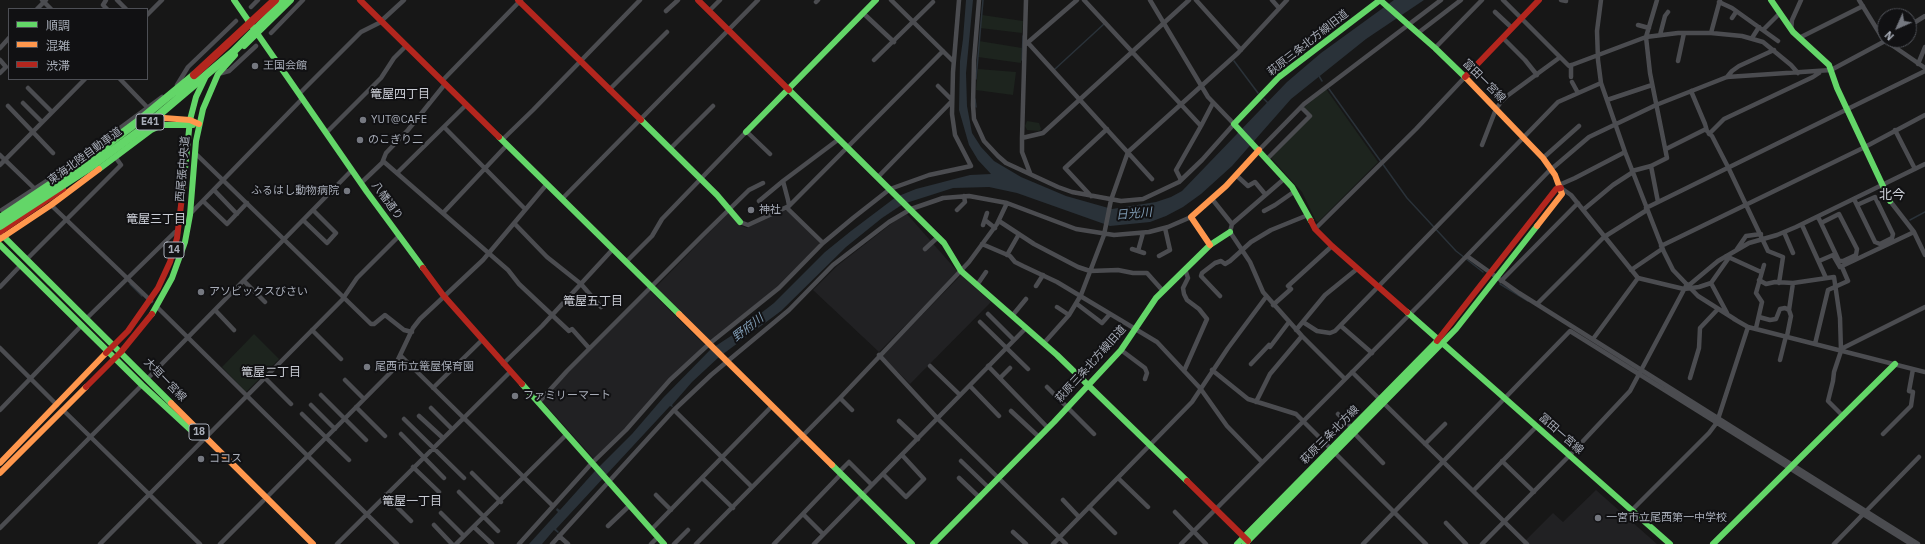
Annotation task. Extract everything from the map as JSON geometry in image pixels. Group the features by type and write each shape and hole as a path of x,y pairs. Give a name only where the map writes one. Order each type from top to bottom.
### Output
{"main road":[{"name":"八幡通り","path":"234,0 300,97 443,296 591,464 664,544"},
{"name":"西尾張中央道","path":"0,473 137,320 154,304 170,262 178,233 189,123 198,92 211,66 248,21 269,0"},
{"name":"東海北陸自動車道","path":"1,214 81,164 136,123 207,64 274,0"},
{"name":"東海北陸自動車道","path":"0,226 86,170 142,129 228,56 285,0"},
{"name":"西尾張中央道","path":"0,463 118,354 139,331 177,266 184,242 190,215 199,124 206,98 218,74 234,56 291,0"},
{"path":"360,0 912,544"},
{"path":"698,0 944,242 961,270 1088,384 1247,542"},
{"path":"746,131 876,0"},
{"path":"1465,77 1539,0"},
{"path":"1771,0 1791,30 1824,60 1831,70 1847,109 1890,200"},
{"path":"519,1 700,178 730,209 740,222"},
{"name":"富田一宮線","path":"1381,1 1435,48 1496,109 1543,158 1560,186"},
{"name":"萩原三条北方線旧道","path":"1234,124 1279,77 1381,1"},
{"path":"1,235 157,121 164,118 199,124"},
{"path":"1,235 51,205 158,126 189,123"},
{"path":"1210,245 1191,217 1212,199 1259,150 1234,124"},
{"name":"冨田一宮線","path":"1259,150 1295,191 1315,229 1332,246 1504,400 1670,544"},
{"path":"1440,342 1471,311 1562,194 1560,186"},
{"name":"萩原三条北方線旧道","path":"934,544 1048,428 1121,350 1136,330 1156,298 1210,245 1231,228"},
{"name":"大垣一宮線","path":"1,235 27,259 84,322"},
{"name":"大垣一宮線","path":"0,245 112,348 145,382 313,544"},
{"name":"萩原三条北方線","path":"1237,544 1247,542 1332,452 1440,342"},
{"path":"1713,544 1894,364"},
{"name":"大垣一宮線","path":"265,499 307,544"}],"street":[{"path":"106,0 103,5 106,8"},
{"path":"117,0 125,8"},
{"path":"148,14 162,0"},
{"path":"251,7 258,0"},
{"path":"291,0 297,7"},
{"path":"271,33 303,0"},
{"path":"190,215 354,39 361,32 381,21 404,0"},
{"path":"443,213 485,168 504,142 640,0"},
{"path":"666,11 678,0"},
{"path":"709,11 720,0"},
{"path":"562,199 758,0"},
{"path":"892,0 953,61"},
{"path":"519,544 591,464 626,430 670,380 708,344 779,288 823,243 890,189 928,175 971,166 955,135 952,101 953,61 959,0"},
{"path":"979,0 972,90 974,119 979,132 990,148 1006,163 1072,192 1111,201 1143,199 1181,180 1234,124 1213,103 1201,86 1150,0"},
{"path":"1026,0 1022,152 1030,173"},
{"path":"1026,44 1077,0"},
{"path":"1084,0 1200,126"},
{"path":"1022,138 1043,133 1189,0"},
{"path":"1196,0 1241,50"},
{"path":"1272,0 1279,8"},
{"path":"1044,343 1069,315 1077,304 1081,295 1104,235 1111,201 1128,152 1241,50 1287,0"},
{"path":"1259,150 1301,107 1407,23 1441,0"},
{"path":"1418,33 1461,0"},
{"path":"1435,48 1482,0"},
{"path":"1503,0 1566,66 1646,37 1684,33 1711,33 1752,38 1767,44 1798,73"},
{"path":"1601,0 1597,31 1601,83 1632,172 1662,247 1673,270 1698,296 1748,327 1925,372"},
{"path":"1583,210 1613,185 1632,172 1651,166 1667,158 1652,85 1646,37 1657,0"},
{"path":"1791,30 1792,20 1801,0"},
{"path":"1859,0 1877,26"},
{"path":"361,183 383,161 386,153 408,130 443,82 519,1"},
{"path":"1711,33 1720,1 1778,41"},
{"path":"874,60 933,2"},
{"path":"1799,38 1863,6"},
{"path":"1495,12 1512,28"},
{"path":"1660,35 1665,16 1668,12"},
{"path":"1732,18 1736,12"},
{"path":"863,13 894,42"},
{"path":"1752,38 1780,13"},
{"path":"1,214 176,86 188,67 236,21"},
{"path":"1638,25 1649,28"},
{"path":"609,90 667,32"},
{"path":"1678,61 1684,33"},
{"path":"1502,38 1525,60 1537,75"},
{"path":"0,48 8,39"},
{"path":"1026,44 1107,129 1152,179"},
{"path":"1181,544 1372,353 1551,170 1589,137 1615,123 1656,105 1727,77 1820,72 1831,70 1877,45"},
{"path":"218,74 226,73 236,66 256,46"},
{"path":"326,133 381,78 394,58 406,46"},
{"path":"1919,62 1925,47"},
{"path":"1899,48 1925,65"},
{"path":"1727,77 1730,72 1740,66 1774,50"},
{"path":"740,222 748,225 787,208 943,51"},
{"path":"1584,52 1587,59"},
{"path":"200,55 211,66"},
{"path":"234,56 236,66"},
{"path":"1482,145 1496,109 1507,96 1559,58"},
{"path":"0,60 6,67 0,74"},
{"path":"1537,304 1604,237 1658,202 1925,70 1919,62"},
{"path":"1571,65 1572,80 1578,93"},
{"path":"1709,134 1724,119 1813,77 1820,72"},
{"path":"1315,229 1465,77"},
{"path":"0,165 84,80"},
{"path":"121,80 147,107"},
{"path":"1303,322 1323,332 1335,332 1558,102 1601,83"},
{"path":"1607,100 1652,85"},
{"path":"938,86 952,101"},
{"path":"28,88 52,112"},
{"path":"1692,91 1706,129 1728,167 1764,239 1768,251 1783,257 1779,283"},
{"path":"878,177 952,101"},
{"path":"1181,180 1176,170 1213,103"},
{"path":"23,104 42,122"},
{"path":"397,173 466,105"},
{"path":"8,106 54,153"},
{"path":"670,149 713,106"},
{"path":"1267,159 1310,116 1301,107"},
{"path":"1631,270 1662,247 1746,204 1865,147 1925,115"},
{"path":"1543,158 1579,126"},
{"path":"444,127 525,209"},
{"path":"1090,196 1065,168 1107,129"},
{"path":"1666,149 1706,129"},
{"path":"1895,130 1915,169"},
{"path":"626,262 652,236 662,219 746,131 770,154"},
{"path":"759,201 839,139"},
{"path":"1625,152 1560,186 1578,203 1638,278 1684,289"},
{"path":"195,153 370,324 374,324 385,315 404,330 412,332"},
{"path":"0,155 34,189"},
{"path":"27,259 121,165 116,158"},
{"path":"383,161 488,253 552,315 570,331 572,329 589,348"},
{"path":"1482,544 1569,456 1625,396 1641,372 1684,289 1726,256 1749,242 1764,239 1802,225 1925,164"},
{"path":"1651,166 1658,202"},
{"path":"0,528 352,170"},
{"path":"59,173 68,185"},
{"path":"1236,175 1248,186 1255,182 1265,194"},
{"path":"1231,228 1265,194 1284,179"},
{"path":"783,181 789,205 787,208"},
{"path":"538,403 589,348 749,190 763,182"},
{"path":"220,544 393,370 420,319 488,253 547,184"},
{"path":"214,190 237,214"},
{"path":"1264,211 1275,206 1295,191"},
{"path":"957,210 965,202 964,196"},
{"path":"552,544 674,410 711,375 789,310 833,265 889,222 910,209 930,201 964,196 984,198 1007,203 1062,224 1104,235 1143,233 1165,228 1191,217"},
{"path":"1854,199 1875,242 1880,244 1892,238 1893,234 1875,197 1857,205"},
{"path":"1212,199 1231,228 1250,262 1262,292 1296,330 1345,379"},
{"path":"1890,200 1914,232 1925,255"},
{"path":"203,201 227,224 247,203"},
{"path":"696,544 840,398 961,270 995,228 1007,203"},
{"path":"1496,278 1578,203"},
{"path":"51,205 398,544"},
{"path":"787,208 823,243"},
{"path":"303,220 327,243 336,233 313,210"},
{"path":"987,213 984,223 995,228"},
{"path":"1818,217 1839,261 1843,262 1856,255 1857,249 1839,214 1821,223"},
{"path":"1220,296 1201,275 1215,263 1221,261 1225,264 1230,261 1242,249 1271,230 1308,215"},
{"path":"999,221 1034,244 1069,263 1090,271 1118,270 1133,273 1147,272 1163,291"},
{"path":"514,223 547,257 581,284 601,307"},
{"path":"1802,225 1826,278"},
{"path":"1159,256 1170,250 1165,228"},
{"path":"0,410 127,278 175,232 178,233"},
{"path":"1784,232 1793,253"},
{"path":"1842,266 1914,232"},
{"path":"1138,251 1143,233"},
{"path":"1006,255 1019,234"},
{"path":"1737,249 1746,236 1761,234"},
{"path":"100,544 248,396 344,297 357,278 399,236"},
{"path":"925,249 938,237"},
{"path":"982,244 1006,255 1015,262 1081,295 1157,342 1200,388 1228,426 1262,462"},
{"path":"1273,305 1291,289 1288,286 1332,246"},
{"path":"503,364 552,315 613,249"},
{"path":"1132,249 1144,253"},
{"path":"1815,344 1828,290 1848,281 1842,266 1840,267 1838,265 1833,255 1819,261"},
{"path":"1689,286 1711,283 1728,259 1726,256"},
{"path":"1726,256 1761,272"},
{"path":"1466,257 1496,278 1593,339 1641,372 1918,544"},
{"path":"0,287 21,265"},
{"path":"1756,328 1762,302 1756,293 1764,265"},
{"path":"1184,371 1207,319 1199,309 1187,300 1184,294 1183,288 1188,278 1185,269"},
{"path":"1296,330 1325,295 1357,269"},
{"path":"977,285 986,272"},
{"path":"1036,286 1043,275"},
{"path":"1760,280 1766,284 1793,283 1834,277 1840,318 1841,350 1834,372 1828,401 1843,416"},
{"path":"1593,339 1638,278"},
{"path":"244,281 265,302"},
{"path":"1711,283 1721,305 1736,320"},
{"path":"1780,360 1791,316 1789,310 1793,283"},
{"path":"1053,544 1192,402 1212,370 1266,296"},
{"path":"1012,316 1026,299"},
{"path":"1077,304 1102,323 1110,314"},
{"path":"1057,307 1069,315"},
{"path":"1841,350 1925,307"},
{"path":"1759,317 1770,320 1776,319 1780,309 1785,308 1789,310"},
{"path":"1690,378 1699,348 1700,328 1718,309"},
{"path":"215,310 234,330"},
{"path":"988,314 1014,340"},
{"path":"980,322 1028,369"},
{"path":"1251,364 1269,345 1270,346 1289,322"},
{"path":"1341,326 1372,353"},
{"path":"1631,510 1709,433 1717,420 1748,327"},
{"path":"814,544 1026,328"},
{"path":"312,330 341,359"},
{"path":"1363,544 1570,331 1641,372"},
{"path":"1256,402 1270,374 1302,336"},
{"path":"433,388 482,340"},
{"path":"0,348 200,544"},
{"path":"1121,350 1145,368 1148,373 1145,379"},
{"path":"879,355 938,418 1066,544"},
{"path":"401,356 553,506"},
{"path":"930,366 960,396"},
{"path":"988,366 1048,428"},
{"path":"1000,378 1010,368"},
{"path":"1883,434 1911,406 1914,392 1909,391 1913,369"},
{"path":"1212,370 1248,399 1296,414 1332,452 1426,544"},
{"path":"337,544 510,372"},
{"path":"1352,372 1527,544"},
{"path":"265,378 291,404"},
{"path":"345,380 364,399"},
{"path":"970,386 999,416"},
{"path":"1047,387 1094,434"},
{"path":"321,395 366,440"},
{"path":"840,398 852,410"},
{"path":"311,405 335,428"},
{"path":"651,530 772,406"},
{"path":"356,407 385,436"},
{"path":"431,408 452,429"},
{"path":"674,410 752,488"},
{"path":"1011,411 1039,437"},
{"path":"302,414 349,460"},
{"path":"1338,414 1383,463"},
{"path":"419,416 443,438"},
{"path":"404,419 464,478"},
{"path":"899,421 918,439"},
{"path":"1425,444 1445,424"},
{"path":"1473,491 1536,427"},
{"path":"401,434 444,478"},
{"path":"456,544 483,517 501,502 566,435"},
{"path":"883,474 906,497 924,479 902,455"},
{"path":"1834,544 1919,457"},
{"path":"961,461 989,488"},
{"path":"1502,461 1534,492"},
{"path":"774,544 849,462 872,485"},
{"path":"414,467 439,492"},
{"path":"472,473 501,502"},
{"path":"702,478 733,508"},
{"path":"959,478 980,498"},
{"path":"1118,478 1148,507"},
{"path":"459,492 498,531"},
{"path":"656,494 671,510"},
{"path":"386,495 411,521"},
{"path":"1063,500 1079,517"},
{"path":"608,526 629,506"},
{"path":"1089,507 1115,533"},
{"path":"1174,512 1206,544"},
{"path":"1865,512 1911,544"},
{"path":"441,513 464,536"},
{"path":"803,514 823,534"},
{"path":"1446,523 1466,544"},
{"path":"434,525 452,544"},
{"path":"474,527 492,544"},
{"path":"674,544 688,530"},
{"path":"1014,532 1026,544"},
{"path":"560,536 568,544"},
{"path":"651,544 658,537"}],"shaded area":[{"path":"982,15 1023,21 1022,33 980,28"},
{"path":"979,41 1022,48 1021,63 978,57"},
{"path":"978,69 1016,72 1013,95 976,90"},
{"path":"1326,89 1378,162 1318,222 1316,221 1302,192 1271,158 1311,116 1303,108"},
{"path":"1027,121 1039,123 1041,129 1039,131 1027,130 1025,126"},
{"path":"784,210 788,211 820,243 778,287 709,341 655,288 729,212 739,225 747,228"},
{"path":"907,214 958,272 879,352 813,290 837,266 896,220"},
{"path":"961,275 991,302 910,384 882,356"},
{"path":"650,291 705,345 625,429 594,459 541,400"},
{"path":"254,334 279,359 246,392 222,367"},
{"name":"一宮市立尾西第一中学校","path":"1596,490 1657,544 1522,544 1553,513 1563,522"}],"water":[{"path":"966,0 973,0 966,73 967,106 972,133 981,147 994,161 1021,177 1066,196 1112,209 1156,202 1171,197 1182,191 1287,82 1321,53 1394,0 1424,0 1366,39 1291,99 1232,166 1201,194 1183,207 1166,216 1150,222 1110,226 1017,193 989,187 953,188 903,204 882,218 846,247 781,311 719,357 692,382 672,405 673,407 670,406 556,529 559,532 558,533 554,530 542,544 529,544 558,512 556,510 557,508 560,510 594,472 632,434 663,398 711,349 734,334 774,303 825,252 851,231 896,197 916,189 970,175 991,174 978,160 969,145 959,110 960,61"}],"waterway":[{"path":"976,79 983,0"},
{"path":"1055,69 1104,24"},
{"path":"1022,60 1023,36"},
{"path":"1234,61 1258,93"},
{"path":"1319,76 1322,81"},
{"path":"1329,89 1407,198 1456,251 1483,272"},
{"path":"975,99 976,107"},
{"path":"1264,99 1268,103"},
{"path":"1910,220 1925,212"},
{"path":"130,284 142,296"},
{"path":"1500,284 1528,301"}],"traffic: fast":[{"path":"234,0 367,192 423,268"},
{"path":"0,226 86,170 142,129 233,52 285,0"},
{"path":"244,46 291,0"},
{"path":"746,132 876,0"},
{"path":"1311,221 1292,187 1234,124 1279,77 1380,0"},
{"path":"1380,0 1435,48 1466,78"},
{"path":"1771,0 1793,32 1829,65 1837,88 1890,201"},
{"path":"152,314 172,278 185,242 190,215 196,141 203,109 218,74 235,55"},
{"path":"0,218 81,164 136,123 194,75"},
{"path":"183,189 190,120 196,97 206,76"},
{"path":"789,90 944,243 961,271 1057,355 1187,481"},
{"path":"641,120 717,195 740,222"},
{"path":"99,169 151,130 162,125 193,125"},
{"path":"499,137 679,314"},
{"path":"1245,544 1456,329 1537,226"},
{"path":"933,544 1054,422 1121,350 1156,298 1210,245 1230,232"},
{"path":"0,233 171,403"},
{"path":"0,245 142,385 194,433"},
{"path":"1407,312 1670,544"},
{"path":"1237,544 1437,341"},
{"path":"1713,544 1895,364"},
{"path":"522,384 664,544"},
{"path":"832,465 912,544"}],"traffic: slow":[{"path":"1466,78 1543,158 1555,175 1562,194 1537,226"},
{"path":"152,123 164,118 190,120 199,124"},
{"path":"1210,245 1191,217 1226,186 1259,150"},
{"path":"0,239 51,205 99,169"},
{"path":"679,314 832,465"},
{"path":"0,463 106,353"},
{"path":"0,473 86,387"},
{"path":"171,403 313,544"}],"traffic: jam":[{"path":"194,75 275,0"},
{"path":"360,0 499,137"},
{"path":"518,0 641,120"},
{"path":"698,0 789,90"},
{"path":"1465,77 1539,0"},
{"path":"1437,341 1556,189 1561,188"},
{"path":"0,232 63,189"},
{"path":"106,353 128,331 158,288 170,262 177,238 183,189"},
{"path":"1311,221 1315,229 1332,246 1407,312"},
{"path":"423,268 443,295 522,384"},
{"path":"86,387 121,352 152,314"},
{"path":"1187,481 1248,541"}],"place":[{"name":"王国会館","path":"255,66"},
{"name":"YUT@CAFE","path":"363,120"},
{"name":"のこぎり二","path":"360,140"},
{"name":"ふるはし動物病院","path":"347,191"},
{"name":"神社","path":"751,210"},
{"name":"アソビックスびさい","path":"201,292"},
{"name":"尾西市立篭屋保育園","path":"367,367"},
{"name":"ファミリーマート","path":"515,396"},
{"name":"ココス","path":"201,459"},
{"name":"一宮市立尾西第一中学校","path":"1598,518"}],"district":[{"name":"篭屋四丁目","path":"400,95"},
{"name":"北今","path":"1892,195"},
{"name":"篭屋三丁目","path":"156,220"},
{"name":"篭屋五丁目","path":"593,302"},
{"name":"篭屋二丁目","path":"271,373"},
{"name":"篭屋一丁目","path":"412,502"}],"water label":[{"name":"日光川","path":"1134,214"},
{"name":"野府川","path":"748,328"}]}
